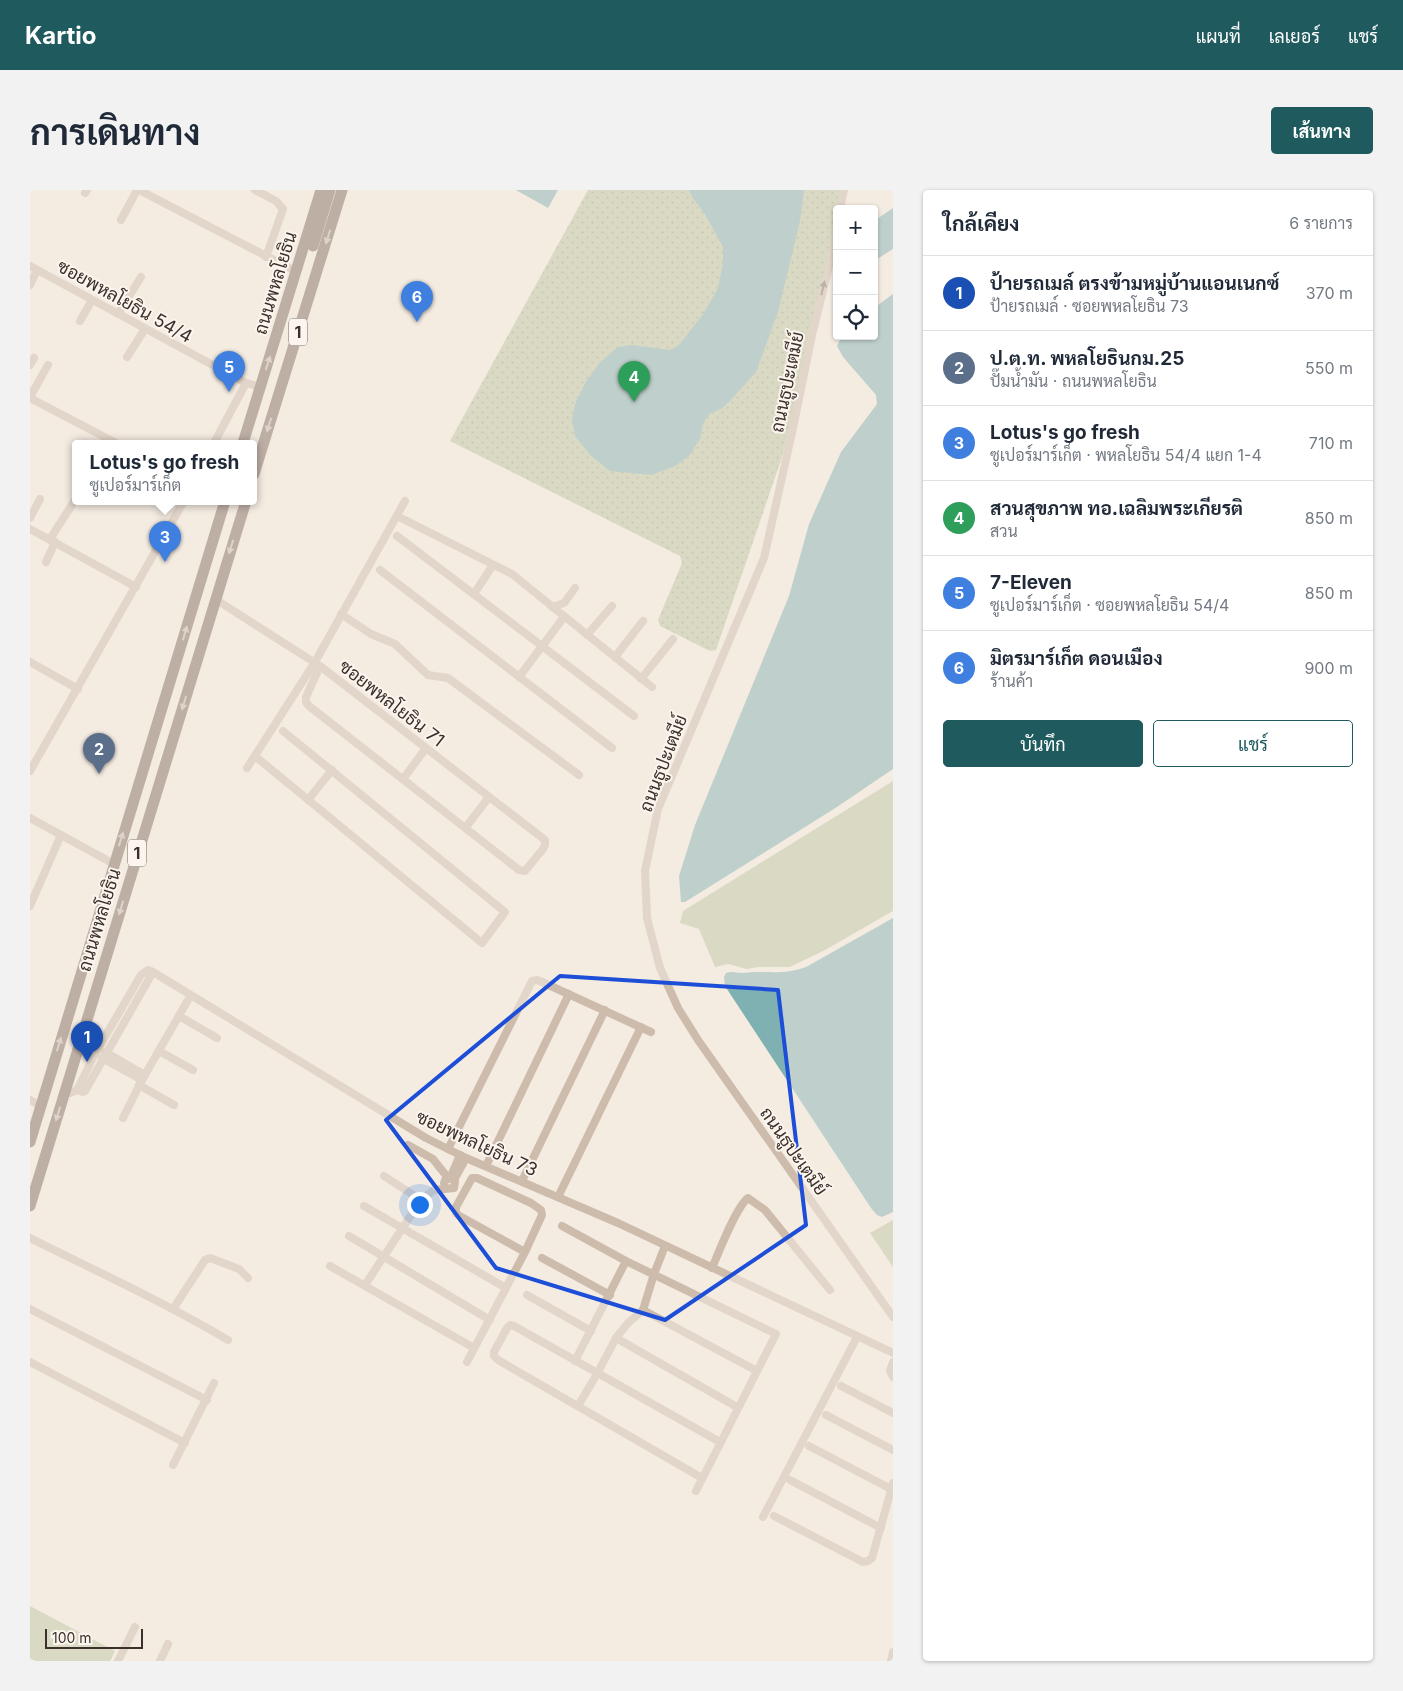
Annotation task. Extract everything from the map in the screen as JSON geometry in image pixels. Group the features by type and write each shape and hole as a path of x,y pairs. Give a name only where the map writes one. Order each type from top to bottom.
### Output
{"main road":[{"name":"ถนนพหลโยธิน","path":"244,440 321,190"},
{"path":"288,302 304,273 330,190"},
{"name":"ถนนพหลโยธิน","path":"257,464 342,190"},
{"path":"261,387 278,395"},
{"name":"ถนนพหลโยธิน","path":"30,1142 224,505"},
{"name":"ถนนพหลโยธิน","path":"30,1206 245,505"},
{"path":"107,885 116,880 123,883 127,888"}],"street":[{"path":"121,220 138,190 297,272"},
{"path":"255,190 276,201 283,209 266,257"},
{"path":"841,205 844,190"},
{"name":"ถนนธูปะเตมีย์","path":"833,250 812,335 764,558 658,809 645,871 647,918 660,968 678,1008 698,1040 893,1317"},
{"path":"30,286 33,268"},
{"name":"ซอยพหลโยธิน 54/4","path":"33,268 246,383 261,387"},
{"path":"118,314 141,277"},
{"path":"80,321 92,300"},
{"path":"127,356 145,329"},
{"path":"48,365 30,398 110,440"},
{"path":"216,440 246,383"},
{"path":"30,518 40,499"},
{"path":"247,768 317,664 342,614 405,500"},
{"path":"46,562 53,541 72,505"},
{"path":"30,771 182,505"},
{"path":"397,516 512,574 652,688"},
{"path":"30,529 136,587"},
{"path":"397,536 634,716"},
{"path":"474,594 493,565"},
{"path":"380,570 612,748"},
{"path":"552,607 564,603 575,588"},
{"name":"ซอยพหลโยธิน 71","path":"215,599 317,664 545,840 545,845 523,872 466,827"},
{"path":"587,635 612,606"},
{"path":"342,614 371,634 395,644 428,675 448,678 579,775"},
{"path":"519,677 564,616"},
{"path":"615,658 643,622"},
{"path":"641,679 672,638"},
{"path":"30,662 78,689"},
{"path":"317,664 306,702 403,779 466,827 489,797"},
{"path":"255,756 482,943 505,912 282,731"},
{"path":"403,779 426,748"},
{"path":"308,800 332,770"},
{"path":"30,818 114,864"},
{"path":"30,906 61,835"},
{"path":"64,1092 70,1093 77,1090 141,975 148,970 153,972 85,1091 77,1090"},
{"name":"ซอยพหลโยธิน 73","path":"153,972 426,1138 665,1246 893,1354"},
{"path":"448,1149 532,981 537,980 651,1032"},
{"path":"486,1166 569,994"},
{"path":"123,1118 142,1080 188,1000"},
{"path":"522,1181 605,1010"},
{"path":"179,1016 217,1038"},
{"path":"558,1197 642,1027"},
{"path":"97,1051 142,1080 174,1105"},
{"path":"159,1051 194,1070"},
{"path":"30,1100 40,1106"},
{"path":"408,1145 434,1159 450,1183 464,1191"},
{"path":"365,1285 421,1200 434,1190 450,1183 463,1156"},
{"path":"384,1176 421,1200"},
{"path":"467,1362 525,1252 542,1215 541,1210 531,1203 477,1178 470,1180 456,1207 456,1214 525,1252"},
{"path":"712,1268 737,1213 748,1198 766,1210 830,1290"},
{"path":"364,1206 506,1288"},
{"path":"562,1226 626,1261 776,1334 696,1491"},
{"path":"349,1236 490,1320"},
{"path":"30,1238 207,1327 228,1340"},
{"path":"578,1406 616,1338 628,1323 643,1310 665,1246"},
{"path":"173,1310 205,1260 210,1258 238,1269 248,1278"},
{"path":"542,1258 610,1295"},
{"path":"575,1361 626,1261"},
{"path":"330,1266 474,1348"},
{"path":"527,1295 591,1331"},
{"path":"30,1309 207,1400"},
{"path":"643,1310 756,1370"},
{"path":"702,1478 498,1360 494,1356 494,1352 510,1326 514,1326 720,1442"},
{"path":"763,1517 857,1337"},
{"path":"616,1338 738,1408"},
{"path":"30,1362 185,1443"},
{"path":"893,1362 890,1370 893,1377"},
{"path":"173,1465 214,1384"},
{"path":"841,1386 893,1413"},
{"path":"826,1415 893,1450"},
{"path":"774,1516 863,1562 872,1558 892,1486 808,1446"},
{"path":"790,1480 880,1528"},
{"path":"118,1661 135,1627"},
{"path":"160,1661 168,1644"},
{"path":"891,1661 893,1652"}],"highlighted area":[{"path":"560,976 778,990 806,1225 665,1320 496,1268 386,1120"}],"green space":[{"path":"588,190 843,190 838,205 833,205 833,244 782,457 716,650 710,651 660,626 658,620 682,563 680,556 450,441"},
{"path":"893,781 893,911 825,950 790,967 747,969 728,964 715,967 699,929 680,923 683,911"},
{"path":"893,1220 893,1267 870,1233"},
{"path":"30,1606 115,1651 110,1661 37,1661 30,1659"}],"water":[{"path":"516,190 558,190 548,208"},
{"path":"689,190 804,190 800,221 778,312 756,372 729,402 721,409 709,414 703,424 700,439 689,456 675,466 652,475 610,471 591,456 575,436 572,420 575,404 585,383 600,362 618,347 632,345 670,350 679,345 704,313 718,288 723,263 723,247"},
{"path":"893,208 893,249 878,258 878,250 878,218"},
{"path":"893,294 893,769 837,807 685,902 681,902 679,876 695,825 789,596 809,524 841,452 877,404 876,395 843,357 837,346 840,340 878,340 878,305"},
{"path":"893,918 893,1212 882,1217 877,1215 871,1208 725,986 724,977 726,973 730,972 780,972 806,967"}],"place":[{"name":"มิตรมาร์เก็ต ดอนเมือง","path":"417,322"},
{"name":"7-Eleven","path":"229,392"},
{"name":"สวนสุขภาพ ทอ.เฉลิมพระเกียรติ","path":"634,402"},
{"name":"Lotus's go fresh","path":"165,562"},
{"name":"ป.ต.ท. พหลโยธินกม.25","path":"99,774"},
{"name":"ป้ายรถเมล์ ตรงข้ามหมู่บ้านแอนเนกซ์","path":"87,1062"}]}
